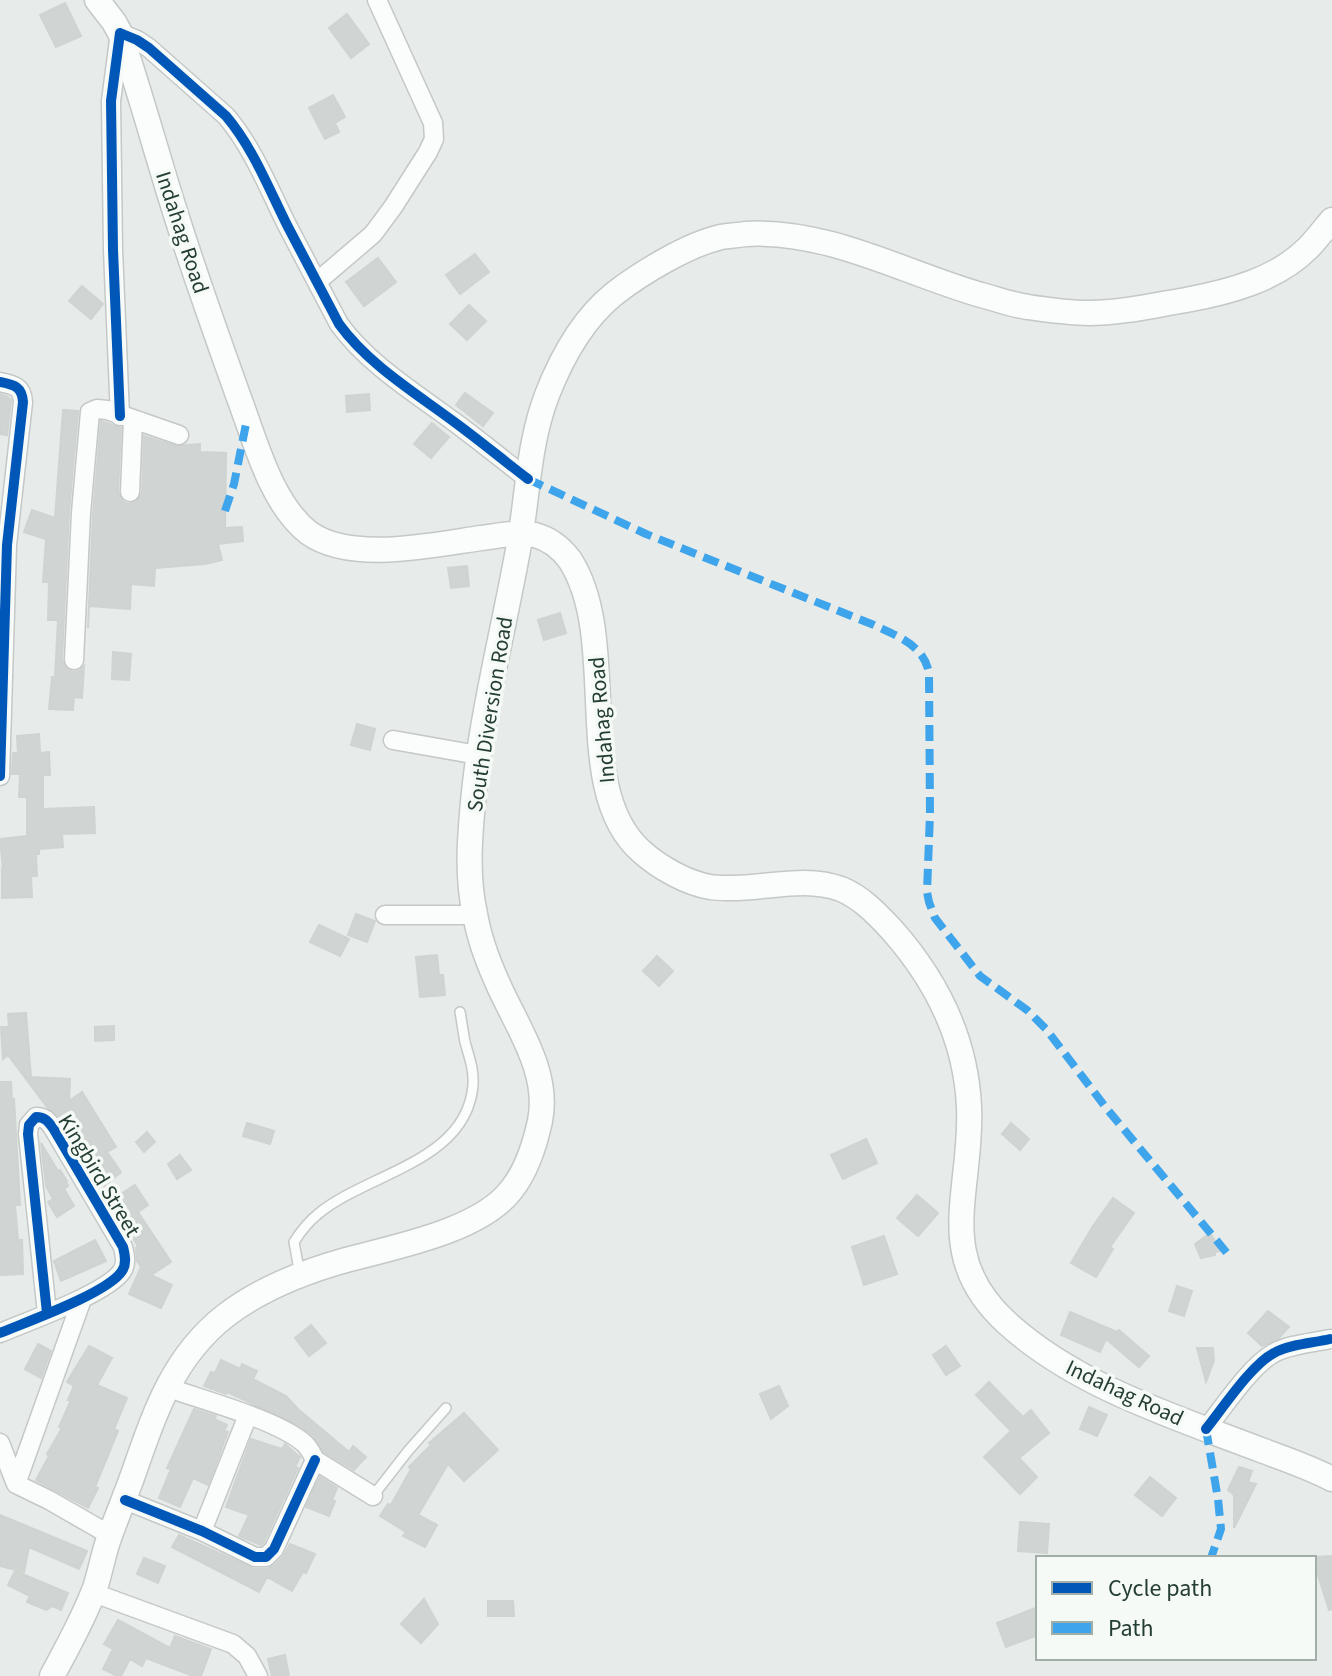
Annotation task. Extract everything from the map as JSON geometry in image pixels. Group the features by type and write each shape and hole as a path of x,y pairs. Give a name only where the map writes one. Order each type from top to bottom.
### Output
{"main road":[{"name":"Indahag Road","path":"97,0 120,33 177,219 269,476 282,502 298,522 318,538 350,549 408,547 521,533 541,536 553,542 570,561 587,600 595,651 608,794 616,818 630,840 666,869 711,888 812,883 838,888 859,898 909,950 935,987 952,1022 966,1069 970,1135 961,1211 961,1243 966,1267 981,1295 1006,1322 1056,1361 1111,1390 1332,1479"},
{"name":"South Diversion Road","path":"52,1676 94,1593 110,1535 166,1387 194,1343 227,1314 262,1292 300,1275 456,1228 499,1202 512,1190 536,1141 542,1094 531,1052 489,962 475,915 469,853 478,755 521,533 533,441 547,396 578,333 608,298 648,270 683,252 723,236 759,233 830,244 945,285 1023,307 1091,313 1210,296 1243,286 1296,258 1332,220"}],"street":[{"path":"318,281 373,234 415,174 434,139 433,123 377,0"},
{"path":"130,492 113,250 111,101 120,33 149,48 226,116 236,129 253,155 339,324 359,347 407,388 528,479"},
{"path":"0,382 18,387 23,397 8,462 3,545 0,776"},
{"path":"74,660 89,415 93,410 101,409 179,435"},
{"path":"393,740 478,755"},
{"path":"385,915 475,915"},
{"name":"Kingbird Street","path":"47,1313 28,1134 29,1125 36,1117 47,1120 53,1128 123,1247 125,1257 121,1274 82,1299"},
{"path":"0,1333 82,1299"},
{"path":"16,1484 82,1299"},
{"path":"1206,1429 1266,1358 1276,1352 1330,1339"},
{"path":"166,1387 270,1424 296,1438 311,1451 315,1460 373,1496"},
{"path":"202,1531 248,1415"},
{"path":"0,1443 16,1484 110,1535"},
{"path":"125,1500 202,1531 255,1557 266,1557 274,1549 315,1460"},
{"path":"94,1593 233,1644 247,1656 258,1676"}],"lane":[{"path":"300,1275 294,1242 303,1227 320,1212 356,1190 394,1172 445,1141 458,1125 468,1106 473,1084 472,1062 460,1012"},
{"path":"373,1496 446,1408"}],"building":[{"path":"65,3 81,36 56,47 40,15"},
{"path":"347,14 369,44 351,58 329,28"},
{"path":"333,95 345,117 335,123 339,132 325,139 309,108"},
{"path":"475,254 489,272 460,294 446,275"},
{"path":"378,258 396,282 364,306 346,282"},
{"path":"82,286 103,304 91,319 69,301"},
{"path":"469,305 486,321 467,340 450,324"},
{"path":"465,393 493,413 483,426 456,405"},
{"path":"0,394 11,400 7,435 0,434"},
{"path":"369,394 370,410 347,412 346,396"},
{"path":"63,410 78,411 69,512 62,659 64,666 73,672 84,666 82,698 74,697 73,710 49,709 52,677 55,677 58,620 48,620 49,582 43,582 46,539 24,532 32,510 55,518"},
{"path":"101,421 121,428 118,492 123,502 129,504 136,502 142,493 144,436 176,446 200,444 200,452 226,453 225,528 242,527 243,541 218,544 222,560 155,568 154,586 131,584 130,609 89,606 88,628 93,514"},
{"path":"432,423 449,437 431,458 414,444"},
{"path":"467,566 469,586 451,588 448,568"},
{"path":"560,613 566,633 544,640 538,620"},
{"path":"113,652 131,654 129,680 112,679"},
{"path":"357,724 375,729 370,750 351,745"},
{"path":"39,734 40,753 49,752 50,775 43,775 43,809 94,807 95,833 62,834 63,847 39,849 39,854 36,854 37,876 31,876 32,897 2,898 0,839 27,836 27,797 19,797 20,774 12,774 13,753 18,753 17,736"},
{"path":"356,914 375,921 367,942 348,935"},
{"path":"319,925 349,939 340,956 310,942"},
{"path":"437,955 445,995 420,997 416,957"},
{"path":"657,956 673,971 659,986 643,971"},
{"path":"26,1013 31,1077 70,1079 69,1101 82,1092 116,1147 107,1152 121,1172 102,1188 94,1174 97,1172 61,1118 47,1107 8,1055 3,1059 1,1027 9,1027 8,1014"},
{"path":"114,1026 114,1040 95,1041 95,1027"},
{"path":"0,1082 11,1082 14,1099 20,1205 15,1205 18,1240 22,1240 23,1274 0,1275"},
{"path":"247,1123 274,1131 270,1144 243,1136"},
{"path":"1011,1123 1029,1139 1020,1150 1002,1134"},
{"path":"147,1132 155,1142 144,1152 136,1142"},
{"path":"866,1139 877,1163 843,1179 831,1155"},
{"path":"41,1143 67,1181 68,1186 64,1189 74,1206 57,1217 48,1202 53,1199 46,1186"},
{"path":"180,1155 191,1170 177,1179 168,1164"},
{"path":"135,1185 148,1205 138,1212 171,1262 151,1275 172,1285 161,1308 129,1294 141,1267 137,1261 138,1246 110,1201"},
{"path":"917,1195 938,1213 918,1236 897,1218"},
{"path":"1113,1198 1134,1213 1110,1247 1113,1249 1096,1277 1071,1263"},
{"path":"1210,1233 1221,1251 1201,1258 1195,1244"},
{"path":"884,1236 897,1274 864,1285 852,1247"},
{"path":"95,1240 106,1261 61,1281 54,1261"},
{"path":"1177,1286 1192,1291 1184,1316 1169,1311"},
{"path":"1268,1311 1289,1327 1279,1338 1262,1346 1248,1333"},
{"path":"1070,1312 1117,1332 1119,1330 1149,1356 1139,1367 1106,1339 1100,1352 1061,1335"},
{"path":"311,1325 326,1343 309,1356 295,1338"},
{"path":"38,1344 51,1351 41,1378 25,1369"},
{"path":"89,1346 112,1358 97,1385 127,1398 114,1429 118,1431 95,1487 98,1488 88,1508 36,1480 62,1428 59,1427 71,1400 68,1400 74,1386 67,1382"},
{"path":"946,1346 960,1366 946,1375 933,1355"},
{"path":"1197,1348 1213,1348 1214,1360 1206,1382"},
{"path":"221,1360 240,1369 242,1364 257,1371 253,1379 286,1396 349,1452 353,1446 366,1457 354,1470 324,1452 314,1436 299,1425 227,1392 204,1386"},
{"path":"989,1382 1023,1417 1031,1410 1049,1433 1019,1458 1037,1477 1020,1494 984,1457 1011,1431 976,1395"},
{"path":"779,1386 788,1406 771,1419 760,1394"},
{"path":"1089,1407 1107,1415 1097,1436 1080,1429"},
{"path":"194,1409 216,1416 214,1419 227,1425 224,1431 228,1432 208,1485 193,1478 180,1507 159,1498 171,1469 167,1468"},
{"path":"464,1413 498,1450 464,1481 448,1464 418,1515 437,1525 425,1547 403,1536 406,1532 380,1516 388,1504 391,1505 411,1469 409,1467 431,1445 429,1443"},
{"path":"251,1439 282,1449 285,1444 300,1457 295,1467 298,1468 261,1545 239,1536 249,1515 226,1507"},
{"path":"1239,1467 1252,1471 1248,1482 1256,1484 1234,1528 1234,1495 1228,1490"},
{"path":"320,1477 337,1488 329,1516 306,1507"},
{"path":"1150,1477 1176,1498 1162,1516 1135,1495"},
{"path":"0,1515 87,1551 79,1569 29,1547 24,1572 0,1566"},
{"path":"1020,1522 1049,1524 1047,1553 1018,1551"},
{"path":"179,1535 254,1569 274,1566 290,1544 315,1554 292,1591 267,1577 259,1592 172,1547"},
{"path":"1332,1556 1332,1609 1329,1610 1317,1572 1316,1557"},
{"path":"144,1558 165,1566 158,1583 137,1574"},
{"path":"15,1571 68,1593 61,1610 53,1606 46,1610 27,1602 30,1596 8,1585"},
{"path":"424,1599 438,1624 421,1643 401,1624"},
{"path":"488,1601 513,1601 514,1616 488,1616"},
{"path":"1036,1608 1036,1636 1006,1647 997,1623"},
{"path":"118,1620 170,1648 175,1636 211,1649 201,1676 193,1676 146,1658 142,1666 130,1659 121,1676 103,1669 113,1649 104,1644"},
{"path":"285,1655 289,1676 272,1676 268,1659"}],"marked path":[{"path":"225,511 234,484 247,419"},
{"path":"528,479 646,534 874,625 900,638 922,655 929,673 927,892 935,918 980,976 1027,1010 1046,1029 1107,1109 1227,1253"},
{"path":"1206,1429 1221,1529 1212,1556"}],"cycle path":[{"path":"120,416 111,101 120,33 149,48 236,128 260,168 339,324 351,338 392,377 528,479"},
{"path":"0,382 17,388 23,402 7,545 0,776"},
{"path":"0,1333 66,1306 101,1288 114,1280 125,1265 123,1247 53,1128 46,1120 36,1117 29,1125 28,1134 47,1313"},
{"path":"1206,1429 1265,1359 1287,1348 1330,1339"},
{"path":"125,1500 202,1531 255,1557 266,1557 274,1549 315,1460"}]}
